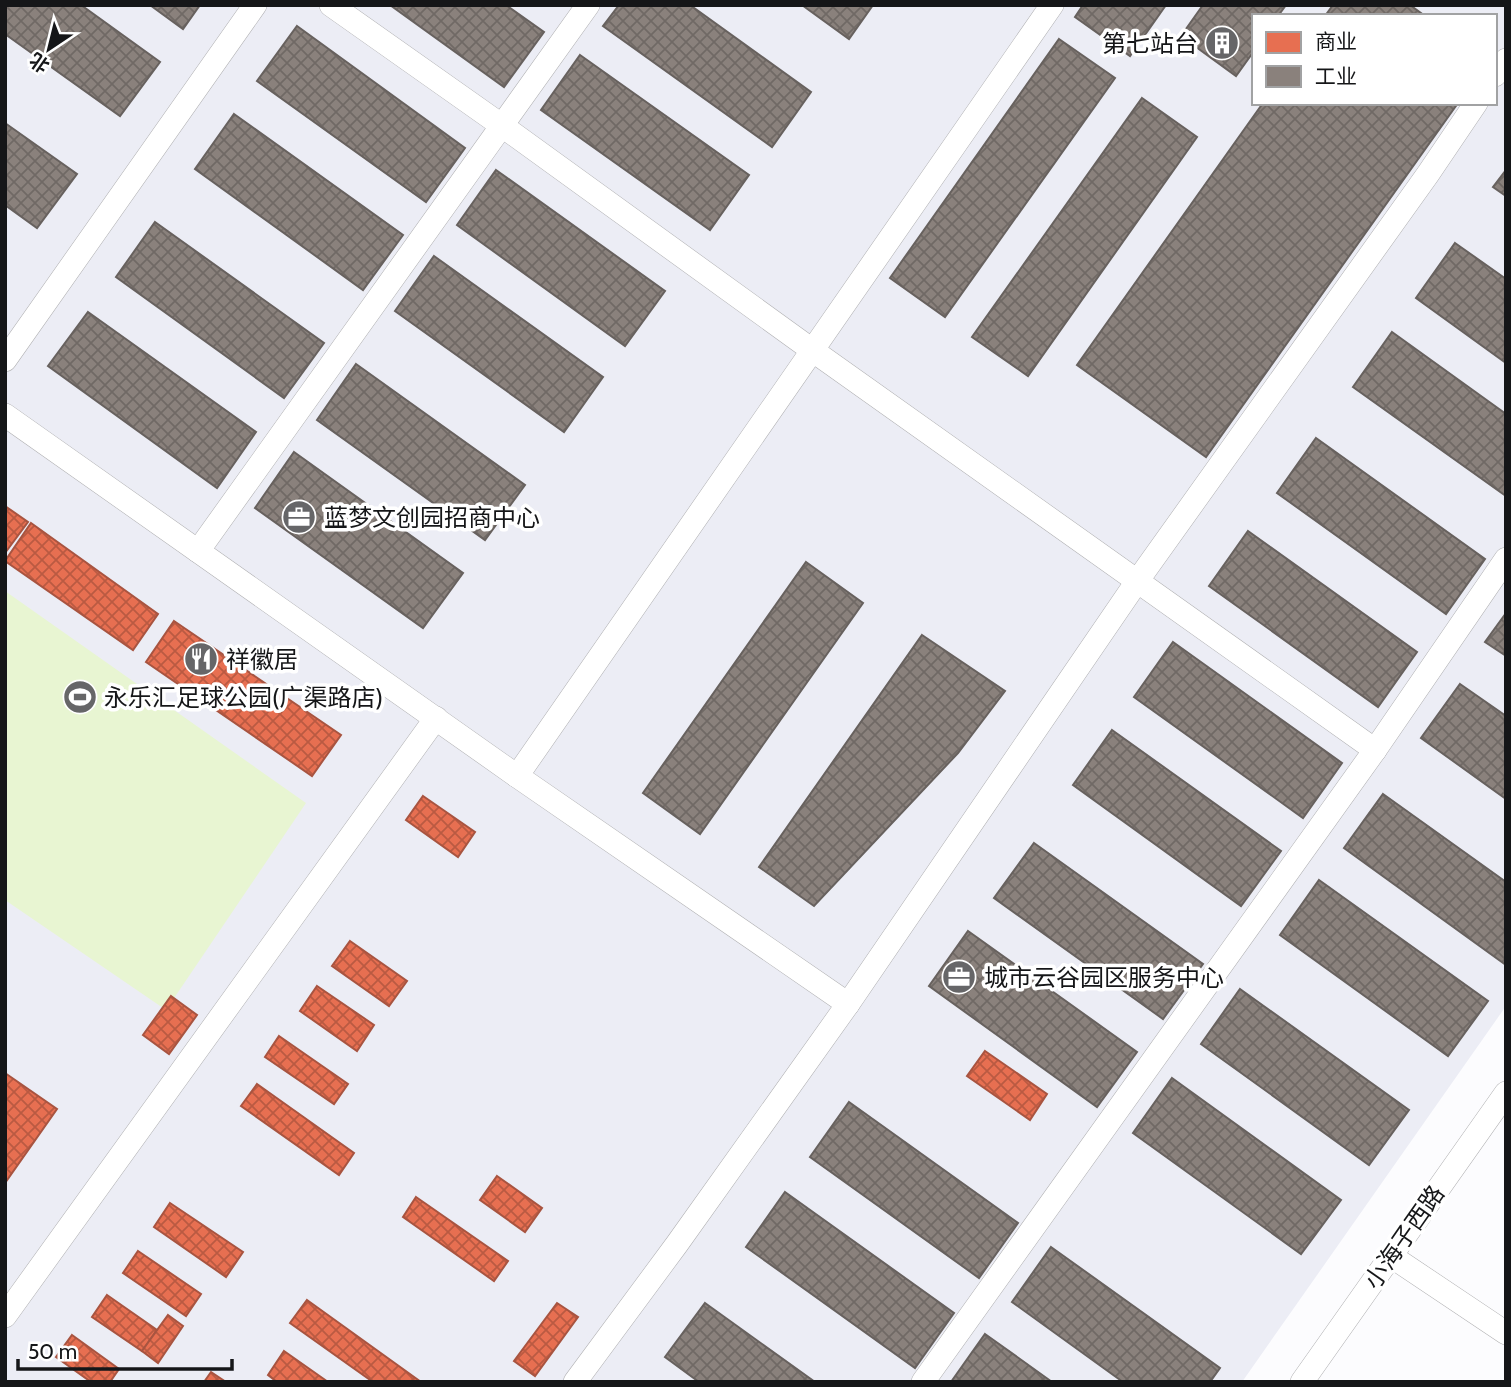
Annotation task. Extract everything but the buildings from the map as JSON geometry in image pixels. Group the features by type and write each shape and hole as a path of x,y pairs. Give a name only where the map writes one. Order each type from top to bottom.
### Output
{"street":[{"path":"5,360 255,5"},
{"path":"331,5 812,351 1375,750"},
{"path":"198,551 588,5"},
{"path":"517,776 1052,5"},
{"path":"575,1382 848,1004 1138,580 1475,105"},
{"path":"5,415 517,776 848,1004"},
{"path":"923,1382 1375,750 1506,559"},
{"path":"5,1317 436,718"},
{"name":"小海子西路","path":"1302,1382 1506,1093"},
{"path":"1391,1256 1506,1333"}],"shaded area":[{"path":"5,5 1506,5 1506,1006 1242,1382 9,1382 5,1379"}],"green space":[{"name":"永乐汇足球公园(广渠路店)","path":"5,591 306,803 166,1010 5,900"}],"place":[{"name":"第七站台","path":"1222,43"},
{"name":"蓝梦文创园招商中心","path":"299,517"},
{"name":"祥徽居","path":"201,659"},
{"name":"永乐汇足球公园(广渠路店)","path":"80,697"},
{"name":"城市云谷园区服务中心","path":"959,977"}]}
